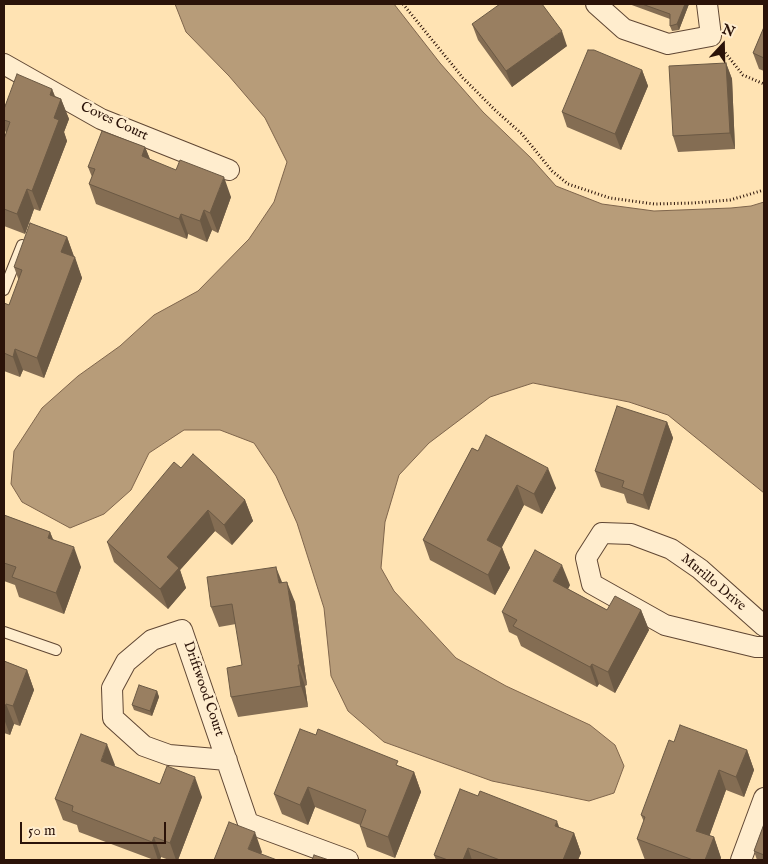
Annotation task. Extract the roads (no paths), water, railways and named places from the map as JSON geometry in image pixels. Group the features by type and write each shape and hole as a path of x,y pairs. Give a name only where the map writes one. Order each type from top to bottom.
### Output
{"street":[{"path":"596,4 624,29 668,44 711,36 707,4"},
{"name":"Coves Court","path":"5,69 101,119 229,170"},
{"name":"Murillo Drive","path":"764,626 700,569 670,549 630,534 602,534 586,558 592,584 665,625 756,647 764,647"},
{"name":"Driftwood Court","path":"227,760 169,755 144,746 113,718 112,688 126,662 152,640 182,630 227,760 248,823 348,860"},
{"path":"741,860 764,798"}],"lane":[{"path":"4,290 22,245"},
{"path":"4,632 56,650"}]}
